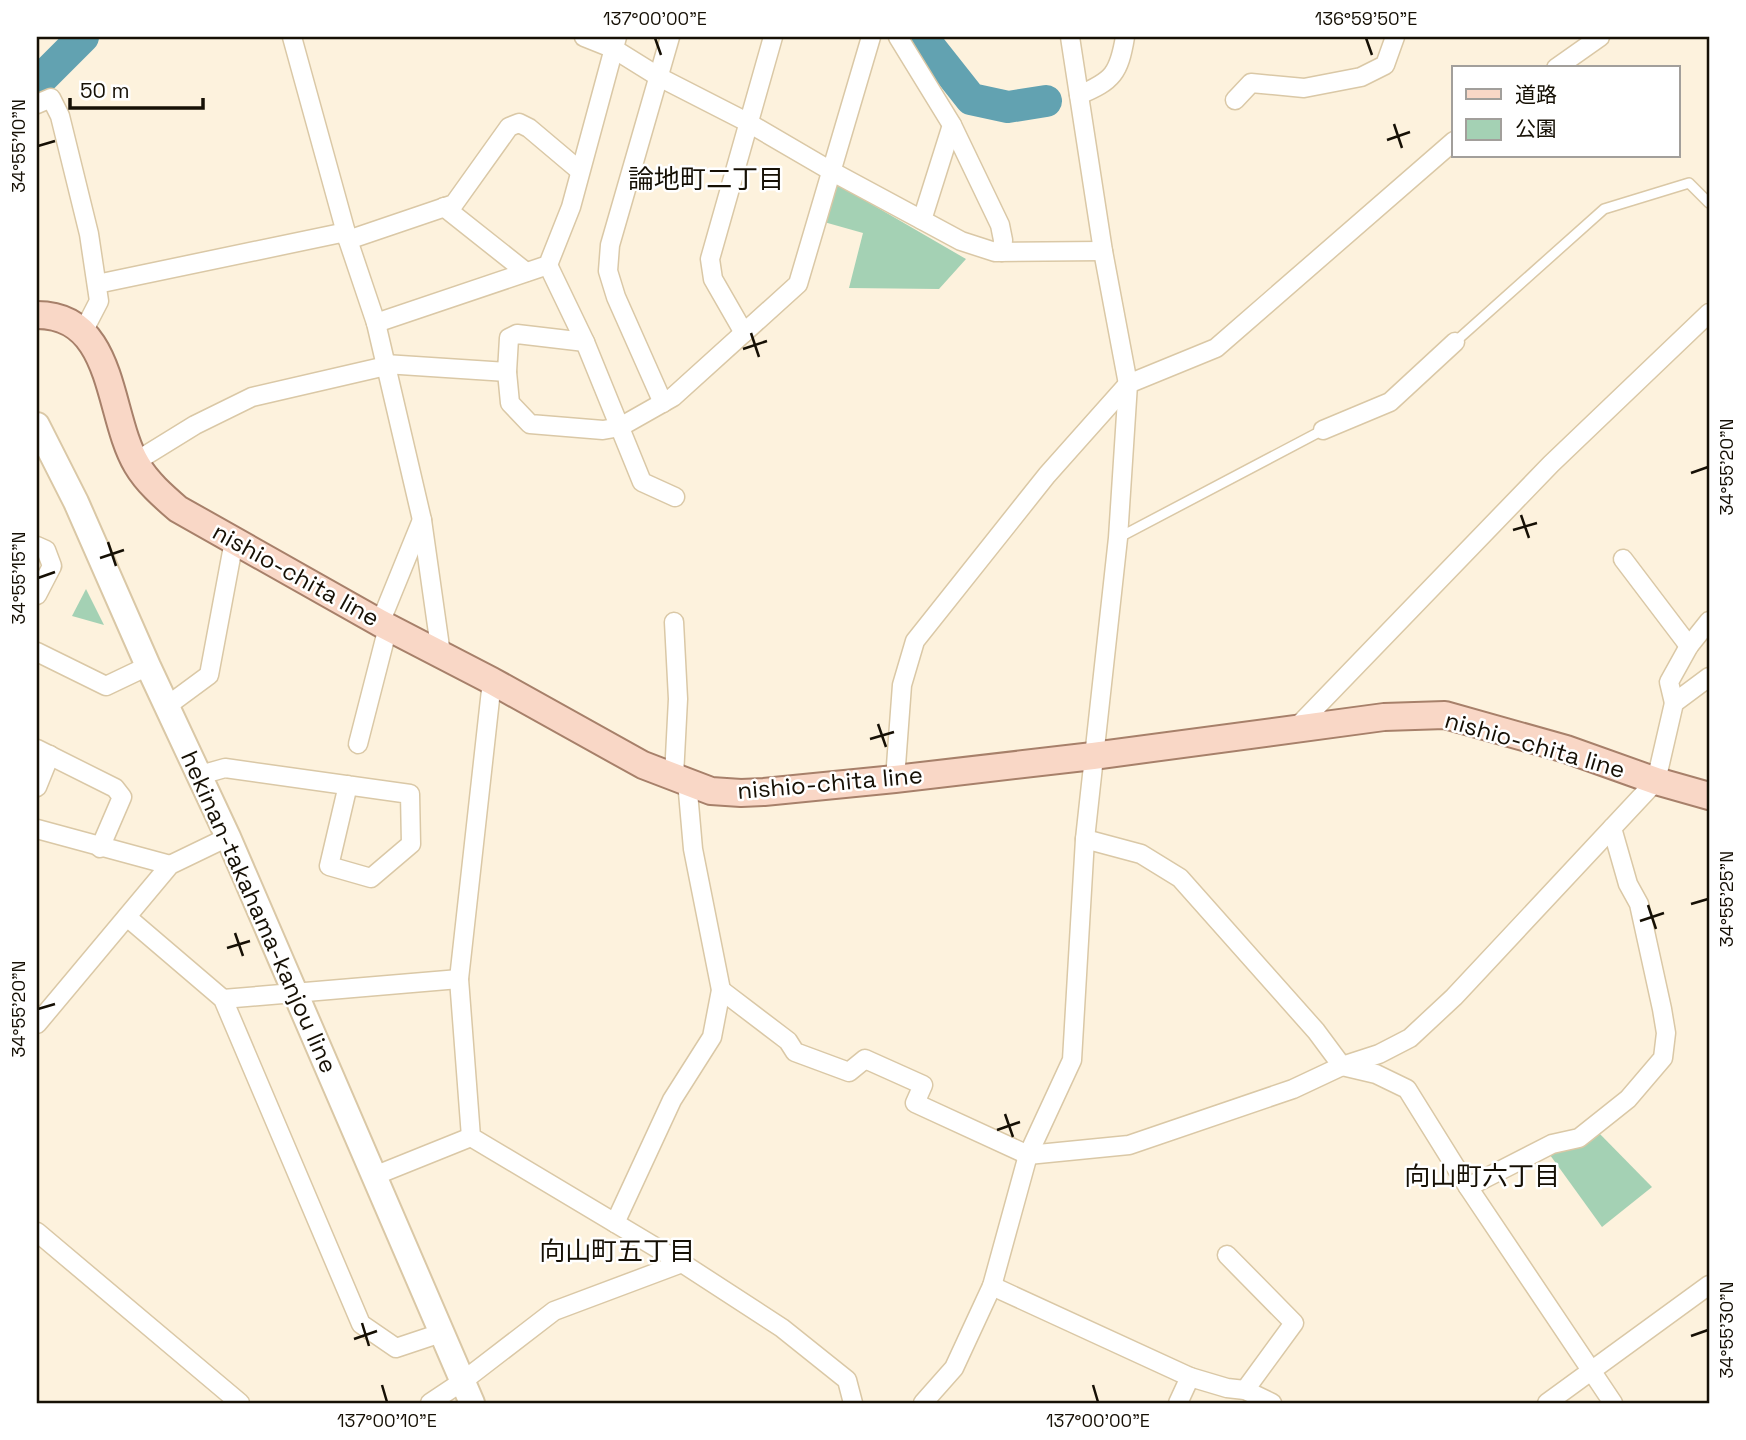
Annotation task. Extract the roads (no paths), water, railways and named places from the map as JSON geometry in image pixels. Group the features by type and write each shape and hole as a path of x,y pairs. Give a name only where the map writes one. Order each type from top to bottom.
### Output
{"main road":[{"name":"nishio-chita line","path":"37,315 55,315 72,322 83,332 106,369 122,429 135,462 157,491 178,509 384,625 643,765 711,791 741,793 895,779 1093,757 1384,717 1445,715 1566,749 1656,781 1706,792"},
{"name":"hekinan-takahama-kanjou line","path":"37,425 76,502 148,666 229,837 468,1392"}],"street":[{"path":"292,37 347,236 376,323 422,520 441,654"},
{"path":"584,37 615,43 659,77 747,122 961,242 995,252 1103,251"},
{"path":"663,403 616,297 608,271 610,244 670,37"},
{"path":"744,333 713,279 710,259 773,37"},
{"path":"585,342 517,334 509,338 507,372 510,403 530,424 603,430 620,426 673,397 799,284 871,37"},
{"path":"898,37 952,125 1000,225 1002,252"},
{"path":"923,1403 954,1368 992,1286 1027,1155 1072,1060 1085,839 1118,538 1128,384 1103,251 1070,37"},
{"path":"1079,95 1101,86 1118,69 1125,37"},
{"path":"1559,66 1600,37"},
{"path":"1235,100 1251,83 1304,88 1361,77 1385,65 1391,40"},
{"path":"615,43 571,207 548,265 585,342 642,482 675,497"},
{"path":"37,104 51,98 61,116 89,234 99,301 83,332"},
{"path":"97,284 347,236 454,204 509,127 519,123 529,128 580,171"},
{"path":"922,220 952,125"},
{"path":"895,779 902,685 915,641 1047,475 1128,384 1216,348 1452,143"},
{"path":"444,207 526,272"},
{"path":"376,323 548,265"},
{"path":"1296,728 1551,464 1709,313"},
{"path":"1323,430 1390,402 1455,342"},
{"path":"135,462 195,425 252,397 386,365 507,372"},
{"path":"358,744 384,625 422,520"},
{"path":"167,706 209,675 233,541"},
{"path":"37,546 46,550 52,566 37,595"},
{"path":"1623,559 1689,646"},
{"path":"721,990 788,1041 795,1052 849,1072 865,1059 923,1086 915,1103 1027,1155 1129,1145 1293,1089 1342,1066 1379,1054 1410,1038 1454,997 1656,781 1674,702 1669,682 1689,646 1709,621"},
{"path":"615,1223 672,1100 712,1037 721,990 680,779 674,622"},
{"path":"37,652 106,685 148,666"},
{"path":"1674,702 1709,677"},
{"path":"471,1137 459,979 492,681"},
{"path":"37,787 43,752 116,788 122,797 100,848"},
{"path":"200,775 225,768 348,785 410,794 411,844 371,878 329,866 348,785"},
{"path":"1468,1187 1552,1144 1578,1138 1628,1099 1663,1058 1666,1033 1639,904 1628,884 1612,828"},
{"path":"37,829 170,865"},
{"path":"37,1024 170,865 229,837"},
{"path":"1085,839 1141,854 1180,878 1316,1031 1342,1066 1376,1074 1407,1089 1468,1187 1613,1403"},
{"path":"127,917 223,999 361,1324 396,1348 441,1333"},
{"path":"223,999 459,979"},
{"path":"374,1176 471,1137"},
{"path":"471,1137 682,1263 782,1328 846,1380 853,1403"},
{"path":"37,1232 240,1403"},
{"path":"1227,1255 1294,1323 1245,1390"},
{"path":"430,1403 468,1392 554,1311 682,1263"},
{"path":"1548,1403 1709,1284"},
{"path":"992,1286 1190,1377 1227,1388 1245,1390 1272,1403"},
{"path":"1178,1403 1190,1377"}],"lane":[{"path":"1455,342 1604,209 1689,183 1709,203"},
{"path":"1118,538 1323,430"}],"waterway":[{"path":"37,83 83,37"},
{"path":"922,37 971,99 1008,107 1046,101"}],"district":[{"name":"論地町二丁目","path":"706,179"},
{"name":"向山町六丁目","path":"1482,1176"},
{"name":"向山町五丁目","path":"617,1251"}]}
